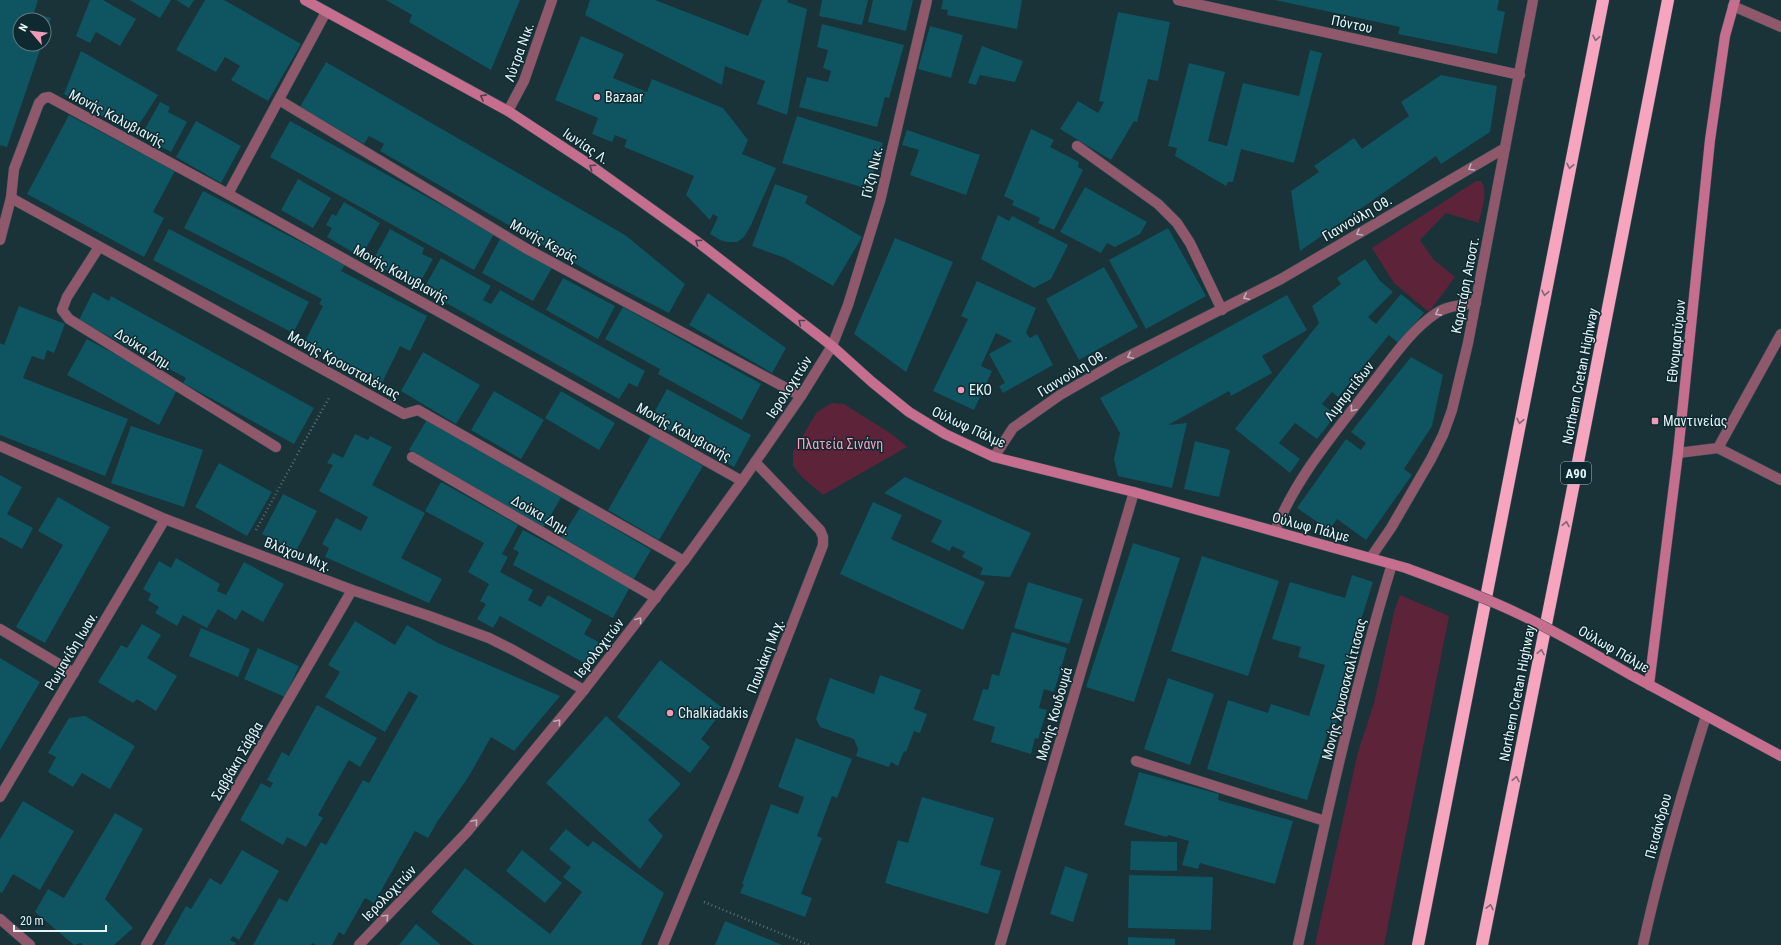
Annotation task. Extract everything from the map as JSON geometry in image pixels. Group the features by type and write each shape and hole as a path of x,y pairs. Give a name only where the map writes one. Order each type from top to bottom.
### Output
{"highway":[{"path":"1418,945 1603,0"},
{"name":"Northern Cretan Highway","path":"1482,945 1560,557 1668,0"}],"street":[{"name":"Ιωνίας Λ.","path":"305,0 508,111 590,165 699,243 832,346"},
{"name":"Λύτρα Νικ.","path":"508,111 524,81 552,0"},
{"name":"Γύζη Νικ.","path":"832,346 848,305 880,201 927,0"},
{"name":"Πόντου","path":"1178,0 1520,75"},
{"name":"Καρατάρη Αποστ.","path":"1371,557 1413,492 1443,435 1452,410 1476,303 1533,0"},
{"path":"1734,3 1781,28"},
{"name":"Εθνομαρτύρων","path":"1649,685 1678,454 1710,140 1725,36 1734,3"},
{"path":"228,194 326,12"},
{"name":"Μονής Καλυβιανής","path":"11,198 14,169 40,103 44,98 49,97 228,194 742,481"},
{"name":"Μονής Κεράς","path":"279,100 527,249 801,396"},
{"path":"1078,146 1158,204 1177,223 1190,243 1222,310"},
{"name":"Γιαννούλη Οθ.","path":"994,457 1013,428 1060,395 1120,361 1280,279 1505,148"},
{"path":"0,240 11,198"},
{"name":"Μονής Κρουσταλένιας","path":"11,198 404,414 418,410 684,561"},
{"name":"Δούκα Δημ.","path":"99,247 67,297 62,310 69,320 276,447"},
{"name":"Λιμπριτίδων","path":"1275,531 1288,500 1315,458 1415,331 1436,313 1454,306 1476,303"},
{"path":"1718,448 1781,334"},
{"name":"Ιερολοχιτών","path":"359,945 467,832 584,690 684,561 742,481 801,396 832,346"},
{"name":"Ούλωφ Πάλμε","path":"832,346 872,382 909,412 945,434 994,457 1134,492 1406,568 1471,593 1519,614 1574,642 1649,685 1781,756"},
{"name":"Βλάχου Μιχ.","path":"0,446 165,519 246,548 352,590 489,638 584,690"},
{"path":"1678,454 1718,448 1781,480"},
{"name":"Δούκα Δημ.","path":"412,457 656,598"},
{"name":"Παυλάκη Μιχ.","path":"663,945 735,771 823,545 823,537 820,530 755,462"},
{"name":"Μονής Κουδουμά","path":"1000,945 1134,492"},
{"name":"Ρωμανίδη Ιωαν.","path":"0,797 165,519"},
{"name":"Μονής Χρυσοσκαλίτισσας","path":"1298,945 1325,821 1379,608 1392,564"},
{"name":"Σαββάκη Σάββα","path":"146,945 352,590"},
{"path":"0,629 74,673"},
{"name":"Πεισάνδρου","path":"1642,945 1685,780 1706,716"},
{"path":"1136,761 1325,821"},
{"path":"0,919 30,945"}],"path":[{"path":"246,548 340,379"},
{"path":"684,894 809,945"}],"green space":[{"path":"1476,181 1481,181 1484,190 1484,201 1479,223 1446,213 1420,240 1434,260 1455,277 1429,312 1394,283 1372,248"},
{"name":"Πλατεία Σινάνη","path":"832,403 844,404 893,435 907,447 823,495 802,477 793,466 793,452 817,412"},
{"path":"1400,595 1449,616 1384,945 1315,945 1358,752 1374,703 1394,612"}],"building":[{"path":"0,0 38,0 34,12 12,12 12,52 39,52 7,147 0,145"},
{"path":"90,0 103,0 136,19 120,46 96,32 90,43 76,36"},
{"path":"130,0 171,0 160,18"},
{"path":"176,0 194,0 189,8"},
{"path":"205,0 224,0 301,44 268,101 231,80 240,66 225,57 216,72 176,50"},
{"path":"386,0 520,0 491,70 409,22 412,15"},
{"path":"590,0 655,0 748,36 762,0 788,0 787,2 807,9 787,115 757,104 765,81 725,66 722,85 585,15"},
{"path":"822,0 868,0 862,25 819,16"},
{"path":"873,0 913,0 906,31 868,22"},
{"path":"943,0 1022,0 1017,29 947,15 948,10 941,9"},
{"path":"1275,0 1499,0 1497,10 1505,12 1497,54 1398,34 1400,27"},
{"path":"1118,12 1170,22 1158,81 1148,79 1137,122 1134,121 1111,160 1060,129 1078,101 1098,113 1104,102 1099,101"},
{"path":"822,24 904,45 889,98 885,97 877,127 799,107 807,77 828,82 831,71 823,68 828,50 817,47"},
{"path":"930,26 963,35 951,78 918,69"},
{"path":"581,36 624,54 613,78 647,92 652,79 723,108 748,140 742,154 776,168 751,225 744,237 737,242 727,242 710,234 718,217 713,214 710,220 686,195 694,176 624,147 627,140 615,135 612,142 592,134 598,118 555,100"},
{"path":"982,46 1023,61 1015,82 980,75 976,85 968,83"},
{"path":"1310,50 1322,53 1294,163 1241,149 1233,182 1228,182 1226,186 1175,156 1177,148 1168,146 1189,63 1225,72 1208,141 1227,146 1243,83 1299,96"},
{"path":"81,51 158,95 133,134 64,94"},
{"path":"326,62 625,235 685,284 669,313 600,278 380,151 384,144 369,136 364,144 300,107"},
{"path":"1441,75 1497,86 1490,132 1441,164 1436,156 1300,251 1291,191 1319,172 1314,166 1354,138 1362,149 1409,116 1401,102"},
{"path":"160,102 170,107 168,112 187,122 171,152 141,136"},
{"path":"69,115 175,171 153,212 164,218 144,257 27,194"},
{"path":"797,116 883,143 868,189 782,163"},
{"path":"196,121 241,146 221,183 176,157"},
{"path":"290,121 494,234 474,270 270,157"},
{"path":"1031,129 1054,140 1050,147 1079,162 1078,167 1083,170 1054,230 1038,223 1040,218 1012,205 1014,201 1004,196"},
{"path":"907,130 980,155 966,195 910,175 919,150 902,145"},
{"path":"298,179 331,198 313,228 281,210"},
{"path":"775,184 808,196 805,203 862,237 833,286 785,258 752,246"},
{"path":"1085,187 1147,222 1140,234 1115,247 1107,243 1101,253 1060,232"},
{"path":"203,191 345,265 341,271 427,316 410,351 400,346 382,383 304,343 323,306 319,304 322,299 184,228"},
{"path":"344,202 380,223 361,257 327,237 332,228 326,225 332,214 336,216"},
{"path":"998,215 1009,221 1012,216 1068,245 1051,279 1034,288 981,259"},
{"path":"1168,228 1206,296 1146,329 1109,260"},
{"path":"169,229 309,302 293,333 153,260"},
{"path":"390,229 424,248 422,254 433,259 417,288 372,262"},
{"path":"895,238 953,262 906,372 854,334"},
{"path":"500,239 552,268 533,301 482,273"},
{"path":"441,258 491,286 483,300 491,304 500,290 645,371 637,387 629,383 619,399 423,290"},
{"path":"1365,259 1380,281 1393,292 1368,317 1376,324 1401,294 1424,313 1398,343 1389,335 1338,397 1332,392 1322,404 1336,415 1317,439 1295,423 1279,443 1300,459 1290,473 1235,429 1319,323 1312,306 1341,284 1337,278"},
{"path":"1104,267 1138,327 1079,360 1046,299"},
{"path":"563,278 615,306 598,339 546,310"},
{"path":"977,281 1036,308 1026,333 1030,338 1037,334 1053,365 1003,393 999,386 1005,383 989,354 1012,341 996,333 981,366 992,371 974,410 933,391 968,319 961,316"},
{"path":"93,292 109,301 111,296 314,408 294,444 183,383 186,378 164,366 166,363 134,345 132,349 79,320"},
{"path":"708,293 786,348 772,373 689,325"},
{"path":"1287,295 1307,330 1262,356 1272,373 1231,396 1229,391 1168,425 1187,423 1172,488 1118,476 1114,459 1120,433 1100,398"},
{"path":"19,306 65,324 54,353 47,350 44,360 32,356 23,378 128,419 105,476 0,435 0,343 4,345"},
{"path":"623,307 761,384 742,420 658,374 660,369 605,339"},
{"path":"87,339 178,388 159,425 67,375"},
{"path":"423,352 480,385 456,424 401,391"},
{"path":"1411,357 1443,375 1432,426 1404,469 1412,475 1366,540 1337,519 1329,530 1297,508 1346,439 1361,450 1366,443 1351,432"},
{"path":"667,389 751,435 734,467 650,420"},
{"path":"494,391 544,420 521,459 471,430"},
{"path":"561,391 615,423 599,450 545,418"},
{"path":"428,418 562,496 543,528 409,450"},
{"path":"131,426 203,450 184,507 111,483"},
{"path":"355,434 368,440 370,436 392,447 372,485 425,513 401,558 442,579 429,603 325,557 329,548 322,544 336,518 361,531 368,517 319,491 333,465 327,463 333,453 343,458"},
{"path":"651,435 703,466 659,540 608,510"},
{"path":"1195,441 1230,450 1219,497 1184,489"},
{"path":"219,463 272,492 247,536 195,507"},
{"path":"0,475 22,487 7,514 33,528 22,549 0,537"},
{"path":"905,477 1031,533 1010,577 980,575 983,568 962,557 965,552 952,546 950,551 931,542 942,521 884,493"},
{"path":"441,482 518,525 502,554 508,557 500,572 533,590 528,600 541,607 548,595 592,620 584,634 600,643 588,665 500,616 493,628 477,619 486,604 480,601 489,584 468,572 484,543 425,511"},
{"path":"283,494 317,511 296,551 262,534"},
{"path":"58,497 110,527 45,643 16,627 63,545 38,531"},
{"path":"873,502 902,515 891,539 985,582 963,630 840,574"},
{"path":"580,508 651,550 632,582 561,538"},
{"path":"523,530 630,587 613,618 513,565 519,552 513,549"},
{"path":"1133,543 1180,558 1134,702 1086,687"},
{"path":"1202,556 1279,581 1248,676 1171,651"},
{"path":"176,558 220,584 217,591 226,595 244,562 284,584 263,622 242,610 236,620 218,609 207,628 183,615 177,626 155,613 159,607 148,600 151,594 143,589 159,561 171,568"},
{"path":"1352,575 1373,582 1345,671 1351,673 1336,724 1331,722 1307,800 1207,769 1228,700 1268,713 1271,704 1309,716 1325,665 1298,657 1301,647 1272,639 1290,582 1345,598"},
{"path":"1028,582 1083,599 1069,644 1014,628"},
{"path":"355,621 395,645 407,625 438,643 560,696 514,751 491,737 469,776 437,822 428,838 415,831 374,903 365,898 344,935 339,932 332,945 316,945 312,943 311,945 253,945 279,898 287,902 321,842 326,845 363,780 369,783 418,696 409,691 385,732 325,697 340,672 328,665"},
{"path":"142,624 161,635 147,658 177,676 156,711 137,699 133,703 98,682 121,645 127,648"},
{"path":"201,628 250,649 238,677 189,656"},
{"path":"1012,632 1067,648 1054,692 1044,689 1039,708 1047,710 1038,739 1035,738 1031,754 991,742 995,727 973,720 983,689 988,690 992,674 999,676"},
{"path":"258,648 299,666 285,697 244,679"},
{"path":"0,658 40,682 0,750"},
{"name":"Chalkiadakis","path":"660,660 724,709 701,739 710,747 690,773 617,717"},
{"path":"880,675 921,690 914,709 927,714 920,733 914,731 906,752 904,751 898,766 891,762 889,767 856,756 858,749 854,739 820,727 816,719 830,678 874,694"},
{"path":"1168,678 1214,694 1190,765 1144,749"},
{"path":"317,705 377,738 360,767 349,760 318,815 323,818 306,847 287,837 283,845 240,820 261,783 270,788 273,783 267,780 282,752 289,756"},
{"path":"85,716 135,746 110,789 82,773 73,787 48,772 56,757 48,753 69,718"},
{"path":"606,716 681,784 648,820 663,836 640,869 546,783"},
{"path":"796,738 852,759 837,798 832,796 817,836 822,838 801,894 812,898 805,917 740,893 771,804 798,814 804,797 778,787"},
{"path":"1139,772 1219,794 1218,800 1293,821 1275,884 1200,863 1198,869 1182,865 1189,841 1168,835 1167,837 1124,825"},
{"path":"922,797 994,818 980,865 1001,871 988,914 885,883 898,840 908,843"},
{"path":"23,801 74,831 40,890 13,874 2,893 0,892 0,839"},
{"path":"115,813 143,829 105,899 133,928 114,945 83,945 81,943 74,945 35,912 48,889 64,898"},
{"path":"566,829 588,847 593,841 664,893 641,945 474,945 431,912 465,868 550,934 582,892 563,877 571,867 549,849"},
{"path":"1131,841 1177,842 1177,871 1130,870"},
{"path":"242,850 279,871 239,940 233,936 230,940 236,943 235,945 164,945 186,906 191,909 210,878 221,885"},
{"path":"522,850 562,883 545,903 506,871"},
{"path":"1065,866 1088,874 1073,922 1050,914"},
{"path":"1129,875 1213,877 1211,930 1128,928"},
{"path":"725,921 782,945 715,945"},
{"path":"416,924 441,945 399,945"},
{"path":"1128,937 1175,939 1175,945 1128,945"}],"place":[{"name":"Bazaar","path":"597,97"},
{"name":"EKO","path":"961,390"},
{"name":"Μαντινείας","path":"1655,421"},
{"name":"Chalkiadakis","path":"670,713"}]}
